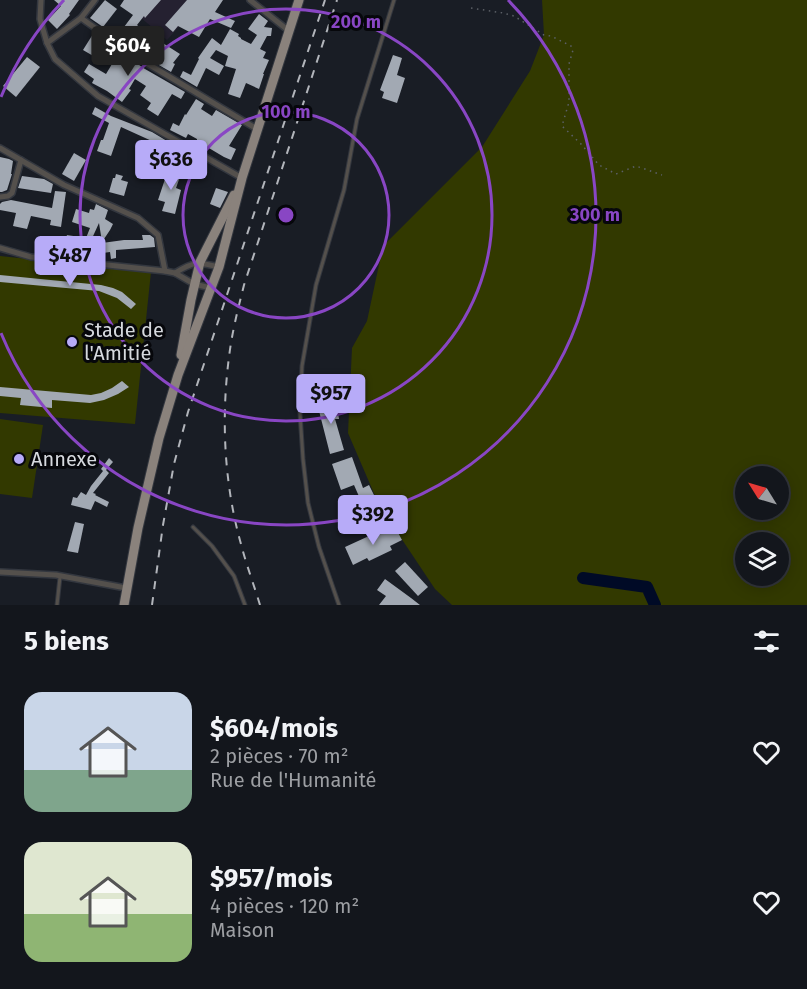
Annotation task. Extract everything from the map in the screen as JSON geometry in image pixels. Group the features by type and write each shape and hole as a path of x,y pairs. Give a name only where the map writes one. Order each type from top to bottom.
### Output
{"main road":[{"path":"124,605 159,438 178,375 219,267 242,178 299,0"},
{"path":"178,375 200,262 242,178"}],"street":[{"path":"41,0 40,19 47,43 55,59 98,96 242,178"},
{"path":"47,43 81,18 95,0"},
{"path":"250,0 289,31"},
{"path":"81,18 133,55 257,129"},
{"path":"0,148 64,185 138,218 158,235 165,271"},
{"path":"0,197 12,193 21,160"},
{"path":"0,248 32,256 165,271 175,273 194,284 212,288"},
{"path":"175,273 200,262 219,267"},
{"path":"0,572 60,576 126,588"}],"lane":[{"path":"339,605 319,547 308,503 300,413 302,366 316,285 344,190 357,119 394,0"},
{"path":"193,528 212,546 234,576 246,605"},
{"path":"57,605 60,576"}],"path":[{"path":"471,9 514,16 544,35 571,46 573,50 569,64 569,102 562,126 599,165 616,174 636,166 662,175"}],"shaded area":[{"path":"143,0 203,0 167,40 133,11"}],"green space":[{"path":"542,0 807,0 807,605 452,605 435,589 379,505 348,433 352,348 367,321 383,246 482,147 530,71 544,35"},
{"name":"Stade de l'Amitié","path":"0,256 151,272 135,424 0,413"},
{"name":"Annexe","path":"0,419 43,425 32,498 0,494"}],"building":[{"path":"54,0 79,0 70,15 57,29 48,20 61,6"},
{"path":"105,0 117,9 103,27 90,18"},
{"path":"124,0 161,0 137,25 157,42 158,40 180,54 173,63 175,64 171,72 150,60 136,48 134,50 126,44 133,34 124,27 133,15 120,6"},
{"path":"187,0 223,0 215,12 235,21 231,28 210,19 199,37 178,26 173,32 165,25"},
{"path":"259,14 268,21 264,27 272,28 271,36 267,36 260,49 266,52 263,58 269,60 259,89 246,83 240,98 228,94 236,69 225,66 228,56 216,50 210,58 224,66 219,75 206,68 197,87 180,77 183,71 191,75 198,58 212,38 221,45 230,29 251,44 257,35 248,29"},
{"path":"93,34 145,69 185,92 181,99 172,94 158,116 147,109 151,103 140,95 146,86 135,79 129,89 131,90 122,102 92,83 94,79 84,72 89,64 106,74 112,64 83,50"},
{"path":"393,55 402,58 397,75 405,78 397,103 382,98 384,92 380,90"},
{"path":"27,57 40,67 16,97 3,86"},
{"path":"196,99 204,104 201,109 212,116 216,110 242,125 229,146 236,149 231,160 188,134 186,138 170,130 173,123 179,126"},
{"path":"95,107 111,116 152,132 167,141 165,147 121,127 111,156 97,151 109,123 92,114"},
{"path":"74,153 86,160 74,181 62,174"},
{"path":"0,157 13,161 7,190 2,192 0,192"},
{"path":"169,167 182,171 176,188 181,190 175,214 162,211 165,202 158,200"},
{"path":"116,174 123,176 121,180 128,182 124,196 109,192"},
{"path":"22,176 44,179 53,184 51,193 18,188"},
{"path":"216,188 228,192 220,208 210,204"},
{"path":"55,191 66,192 61,227 50,225 51,220 31,216 27,229 13,226 16,213 0,210 2,202 11,200 52,208"},
{"path":"96,204 108,210 105,219 113,224 110,230 102,242 99,223 89,245 95,247 92,255 82,251 80,257 68,253 69,245 64,244 67,235 86,238 90,228 72,222 76,209 89,213 90,209 94,210"},
{"path":"142,235 150,235 154,238 155,247 116,250 116,258 111,259 110,252 103,253 102,243 143,240"},
{"path":"0,275 101,285 122,292 136,304 131,309 117,298 99,291 0,282"},
{"path":"122,381 129,387 104,400 90,403 52,400 52,408 20,405 21,398 0,396 0,387 91,395 101,393"},
{"path":"336,400 339,419 335,419 344,450 330,454 317,403"},
{"path":"352,457 363,488 369,485 374,495 361,501 354,485 341,490 332,464"},
{"path":"109,458 113,462 106,470 109,473 93,493 109,502 107,507 95,501 91,510 71,505 73,497 77,498 81,492 86,495"},
{"path":"75,522 84,524 78,553 67,551"},
{"path":"395,527 402,540 390,546 392,550 369,561 367,558 353,565 345,547 382,530 384,533"},
{"path":"405,562 428,587 418,596 395,571"},
{"path":"385,579 420,605 379,605 386,596 377,590"}],"waterway":[{"path":"583,578 647,587 655,605"}],"railway":[{"path":"152,605 174,464 188,412 325,0"},
{"path":"260,605 235,521 228,475 225,404 229,357 244,285 337,0"}],"place":[{"name":"Stade de l'Amitié","path":"72,342"},
{"name":"Annexe","path":"19,459"}]}
